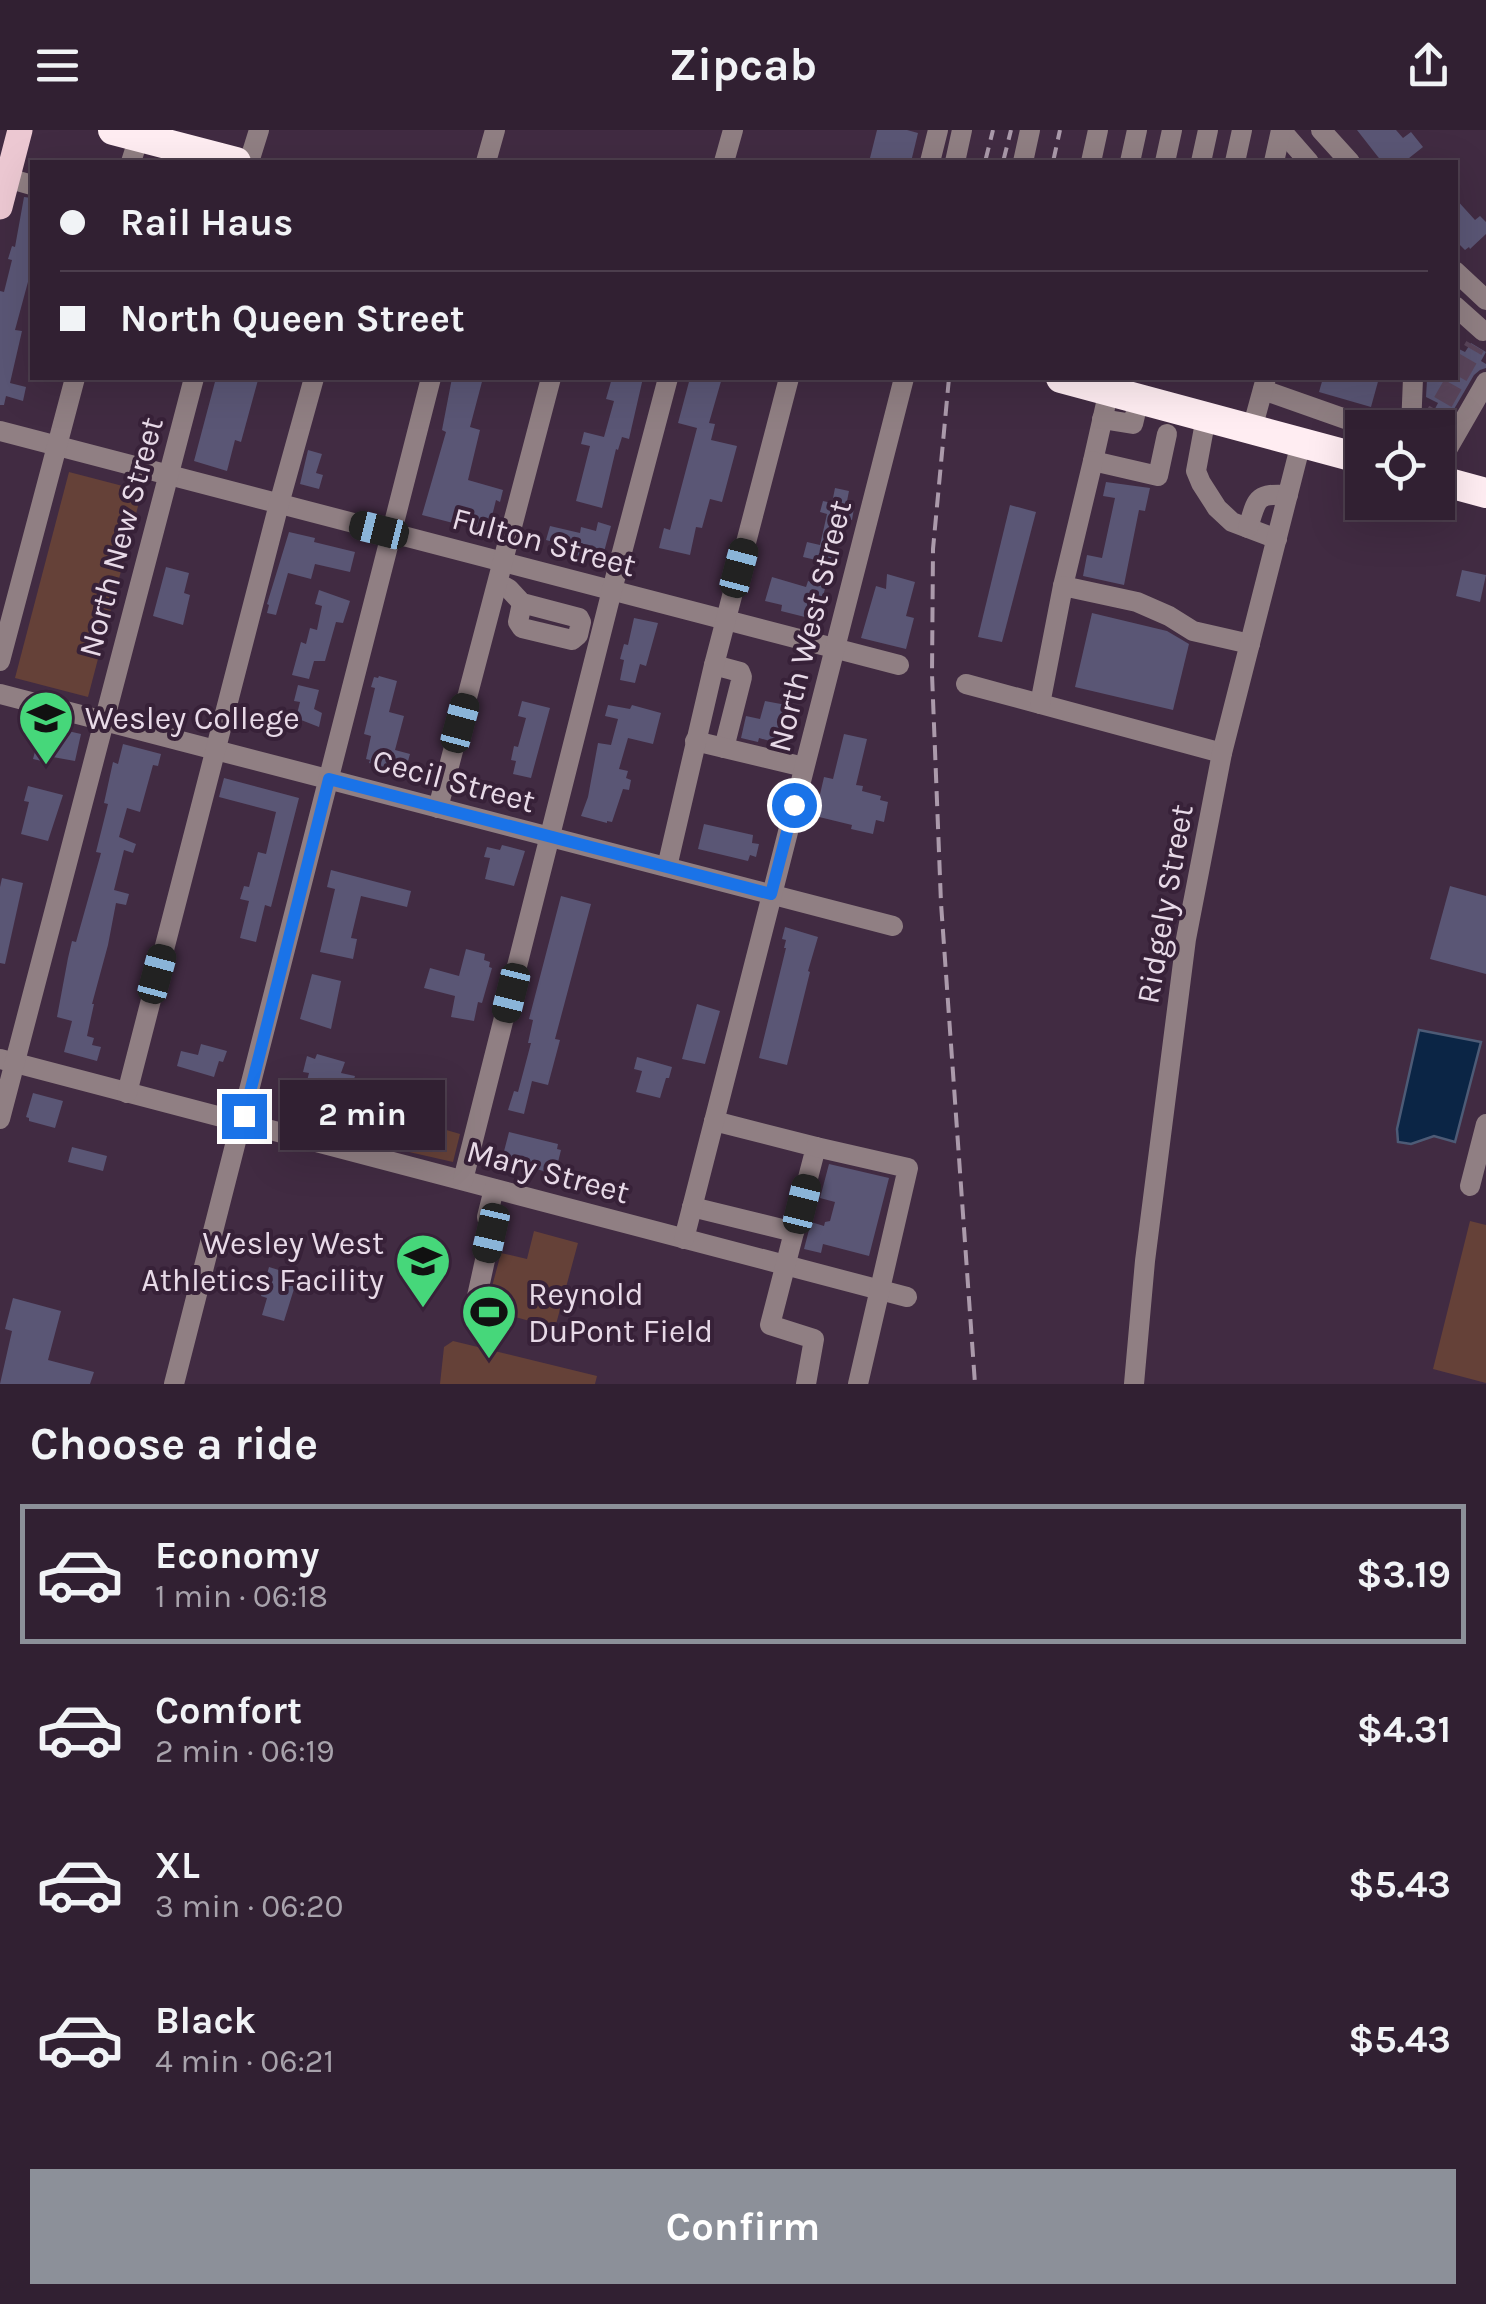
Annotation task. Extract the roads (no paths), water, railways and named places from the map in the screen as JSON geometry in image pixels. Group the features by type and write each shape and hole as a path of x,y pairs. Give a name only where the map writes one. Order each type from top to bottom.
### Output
{"highway":[{"path":"128,143 225,160"},
{"path":"1064,380 1106,404 1139,399 1345,454"},
{"path":"1455,473 1486,493"}],"main road":[{"path":"0,207 13,179 20,130"}],"street":[{"path":"251,160 259,130"},
{"path":"486,160 494,130"},
{"path":"724,160 732,130"},
{"path":"930,160 938,130"},
{"path":"954,160 962,130"},
{"path":"1023,160 1030,130"},
{"path":"1091,160 1098,130"},
{"path":"1130,160 1137,130"},
{"path":"1165,160 1172,130"},
{"path":"1201,160 1208,130"},
{"path":"1235,160 1242,130"},
{"path":"1281,130 1306,160"},
{"path":"1274,160 1281,130"},
{"path":"1321,130 1348,160"},
{"path":"1462,277 1486,300"},
{"path":"1458,308 1481,334"},
{"path":"0,661 74,380"},
{"name":"North New Street","path":"0,1118 7,1061 105,721 193,380"},
{"path":"126,1093 313,380"},
{"path":"174,1384 430,380"},
{"path":"438,808 550,380"},
{"path":"463,1180 667,380"},
{"path":"667,867 725,620 788,380"},
{"name":"North West Street","path":"684,1239 903,380"},
{"path":"1411,410 1412,380"},
{"path":"1455,437 1486,382"},
{"path":"1252,429 1264,384 1345,417"},
{"path":"1040,704 1106,404"},
{"path":"1455,452 1462,447 1486,404"},
{"path":"1206,417 1196,471 1201,483 1232,522 1277,540"},
{"name":"Fulton Street","path":"0,431 392,533 500,572 612,590 898,665"},
{"path":"1093,462 1158,476 1168,434"},
{"name":"Ridgely Street","path":"1134,1384 1144,1261 1186,939 1222,753 1302,443"},
{"path":"1248,528 1256,500 1288,494"},
{"path":"500,572 522,604"},
{"path":"1063,586 1137,602 1193,632 1250,644"},
{"path":"714,665 740,672 742,677 724,748"},
{"path":"966,684 1222,753"},
{"name":"Cecil Street","path":"0,694 893,926"},
{"path":"695,741 804,767"},
{"name":"Mary Street","path":"7,1061 907,1297"},
{"path":"714,1121 908,1168 858,1384"},
{"path":"1470,1186 1486,1124"},
{"path":"806,1384 814,1339 770,1326 816,1147"},
{"path":"474,1310 491,1233 487,1218 494,1189"},
{"path":"692,1207 794,1232"}],"water":[{"path":"1419,1030 1481,1042 1455,1142 1434,1136 1411,1144 1398,1142 1397,1129"}],"tunnel":[{"path":"1458,376 1475,346"},
{"path":"1438,410 1456,380"}],"railway":[{"path":"986,160 993,130"},
{"path":"1004,160 1011,130"},
{"path":"1053,160 1060,130"},
{"path":"949,380 933,549 932,674 941,903 975,1384"}],"place":[{"name":"Wesley College","path":"46,767"},
{"name":"Wesley West Athletics Facility","path":"423,1310"},
{"name":"Reynold DuPont Field","path":"489,1361"}]}
